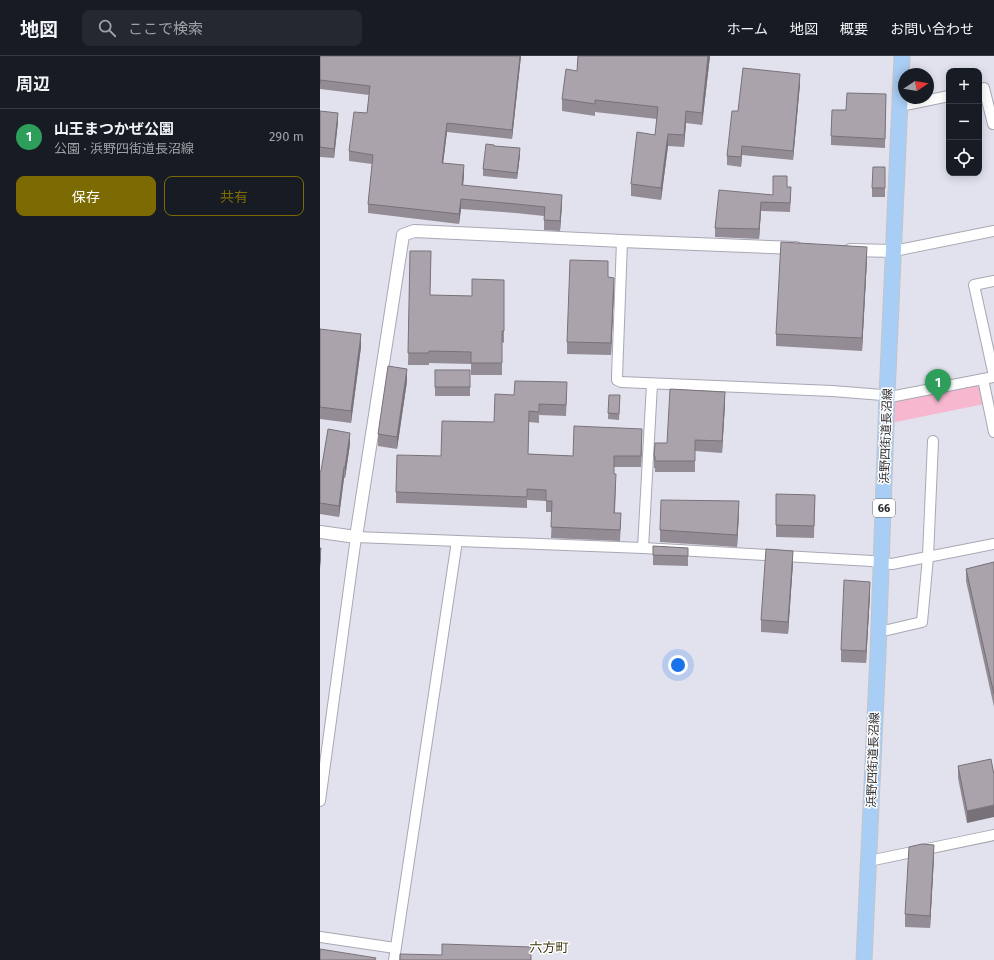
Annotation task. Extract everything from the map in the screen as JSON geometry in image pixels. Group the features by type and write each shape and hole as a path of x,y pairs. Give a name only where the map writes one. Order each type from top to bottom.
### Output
{"main road":[{"name":"浜野四街道長沼線","path":"864,960 882,564 887,396 902,56"}],"street":[{"path":"986,88 993,124"},
{"path":"900,106 946,97"},
{"path":"320,801 356,537 403,235 414,231 808,248"},
{"path":"840,249 894,251 994,231"},
{"path":"622,241 616,377 617,380 621,382 832,391 895,396 983,379 994,376 974,285 994,281"},
{"path":"983,379 994,432"},
{"path":"643,548 652,384"},
{"path":"879,632 922,622 928,557 933,441"},
{"path":"320,532 356,537 643,548 872,561 882,564 892,564 994,544"},
{"path":"394,960 457,541"},
{"path":"869,861 994,835"},
{"path":"320,937 396,948"}],"shaded area":[{"path":"979,383 984,404 891,423 893,400"}],"building":[{"path":"320,56 520,56 512,130 447,123 442,163 464,165 462,185 562,195 560,221 544,220 545,207 461,199 459,214 368,204 373,155 349,151 354,112 367,113 370,86 320,80"},
{"path":"578,56 708,56 702,113 686,111 684,135 668,134 661,188 631,184 637,132 655,135 658,107 595,100 595,104 562,99 566,69 577,71"},
{"path":"743,68 800,74 793,151 742,146 741,157 727,156 732,111 738,111"},
{"path":"847,93 886,94 885,139 831,136 832,110 846,110"},
{"path":"320,111 338,113 334,149 320,147"},
{"path":"486,144 520,148 517,173 483,169"},
{"path":"873,167 885,167 885,188 872,188"},
{"path":"773,176 787,176 787,187 791,187 790,203 761,202 759,229 715,228 719,190 773,195"},
{"path":"781,242 867,247 862,338 776,334"},
{"path":"410,251 431,251 430,295 472,296 472,279 504,280 504,331 502,331 502,363 471,363 471,352 429,351 429,353 408,353"},
{"path":"570,260 608,261 608,277 614,278 611,343 567,342"},
{"path":"320,329 361,334 351,411 320,407"},
{"path":"388,366 407,369 397,437 378,434"},
{"path":"435,370 470,370 470,387 435,387"},
{"path":"515,381 567,382 566,405 539,404 539,412 529,411 528,454 573,456 574,426 642,429 641,456 614,456 614,474 616,474 614,513 621,513 620,530 551,527 552,501 546,501 546,490 527,489 527,497 396,492 397,455 441,456 442,421 494,422 495,394 514,395"},
{"path":"670,389 725,392 722,441 695,440 695,461 655,461 655,443 667,443"},
{"path":"609,395 620,395 619,414 608,413"},
{"path":"328,429 350,433 339,506 320,503 320,471"},
{"path":"776,494 815,495 814,526 776,525"},
{"path":"661,500 739,501 737,535 660,530"},
{"path":"653,546 688,548 688,556 653,555"},
{"path":"766,549 793,551 788,622 761,620"},
{"path":"994,562 994,694 966,569"},
{"path":"844,580 870,582 866,651 841,650"},
{"path":"991,759 994,775 994,805 967,811 958,766"},
{"path":"922,844 934,845 930,916 905,914 909,847"},
{"path":"442,944 531,947 531,960 400,960 400,954 442,955"},
{"path":"320,949 376,958 375,960 320,960"}],"place":[{"name":"山王まつかぜ公園","path":"938,402"}],"district":[{"name":"六方町","path":"549,947"}]}
